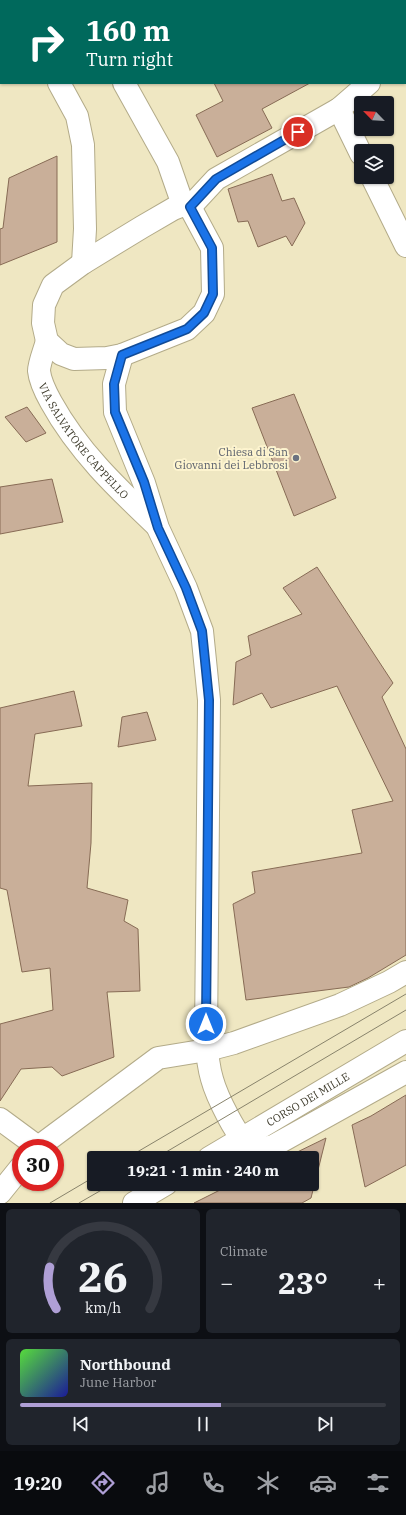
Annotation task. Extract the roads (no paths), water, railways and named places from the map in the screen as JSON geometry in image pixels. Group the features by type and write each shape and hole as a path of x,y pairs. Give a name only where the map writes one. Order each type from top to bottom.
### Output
{"street":[{"path":"60,84 77,116 83,145 85,228 83,263"},
{"path":"125,84 168,162 187,206 212,248 213,294 204,313 187,329 122,355 106,358 74,359 61,354 47,341 43,323 44,305 53,285 83,263 148,223 173,209 187,206 216,179 339,108 368,84"},
{"path":"339,108 356,144"},
{"path":"375,184 406,246"},
{"name":"VIA SALVATORE CAPPELLO","path":"47,341 39,370 44,389 58,414 81,448 118,489 158,528"},
{"name":"VIA SALVATORE CAPPELLO","path":"122,355 114,384 115,412 144,482 158,528 186,588 202,631 209,700 207,1050 212,1081 221,1103 241,1138"},
{"path":"48,1139 158,1058 207,1050 234,1043 340,1005 389,982 406,972"},
{"name":"CORSO DEI MILLE","path":"220,1151 406,1041"},
{"path":"241,1138 251,1148 263,1149 274,1146 406,1072"},
{"path":"0,1119 26,1139"},
{"path":"0,1193 12,1178"},
{"path":"134,1203 154,1191"}],"tram line":[{"path":"139,1151 406,994"},
{"path":"168,1151 406,1010"},
{"path":"50,1203 87,1181"},
{"path":"79,1203 100,1191"}],"place":[{"name":"Chiesa di San Giovanni dei Lebbrosi","path":"296,458"}]}
